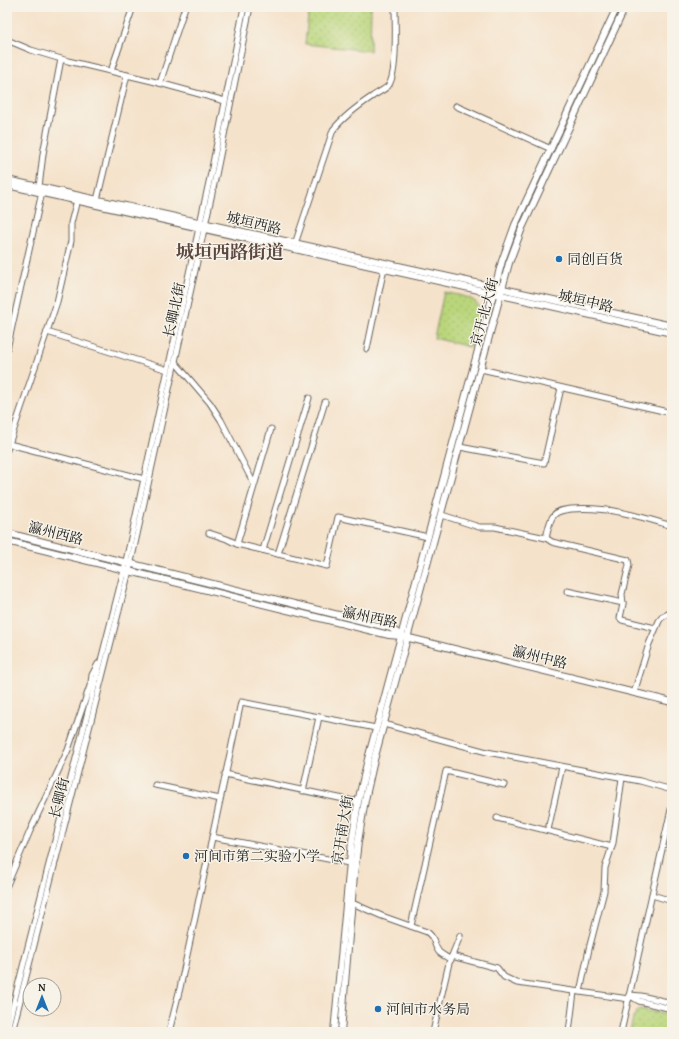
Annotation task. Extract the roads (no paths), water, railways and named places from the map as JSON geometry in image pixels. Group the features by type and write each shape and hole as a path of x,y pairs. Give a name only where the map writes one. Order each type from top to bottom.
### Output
{"main road":[{"name":"京开北大街","path":"401,636 511,235 617,7"},
{"name":"京开北大街","path":"408,637 513,251 522,228 625,7"},
{"name":"城垣西路","path":"7,180 77,200 295,244 495,290"},
{"name":"城垣西路","path":"7,184 97,200 384,268 495,290"},
{"name":"城垣中路","path":"495,290 672,333"},
{"name":"城垣中路","path":"502,292 672,326"},
{"name":"瀛州西路","path":"7,533 391,628 401,636"},
{"name":"瀛州西路","path":"7,541 389,636 401,636"},
{"name":"瀛州中路","path":"401,636 672,702"},
{"name":"京开南大街","path":"334,1032 349,863 358,802 401,636"},
{"name":"京开南大街","path":"340,1032 361,819 374,760 408,637"}],"street":[{"path":"111,71 133,7"},
{"path":"160,83 185,7"},
{"name":"长卿北街","path":"128,563 175,362 244,7"},
{"name":"长卿北街","path":"127,570 144,479 250,7"},
{"path":"295,244 333,130 352,111 388,85 392,78 394,65 395,7"},
{"path":"7,40 31,50 61,59 226,101"},
{"path":"7,349 40,190 43,154 61,59"},
{"path":"97,200 127,75"},
{"path":"456,106 551,149"},
{"path":"7,450 57,302 71,241 71,223 77,200"},
{"path":"367,349 384,268"},
{"path":"47,332 168,370"},
{"path":"175,362 210,403 254,484"},
{"path":"481,370 672,413"},
{"path":"460,447 544,463 561,388"},
{"path":"262,550 308,398"},
{"path":"278,554 325,402"},
{"path":"237,544 270,430"},
{"path":"9,444 144,479"},
{"path":"546,538 554,514 562,510 608,510 626,513 671,525 672,517"},
{"path":"442,515 479,527 495,527 546,538 552,542 628,560 629,565 622,594 623,603 620,618 622,620 655,628"},
{"path":"209,533 237,544 327,566 338,517 428,537"},
{"name":"长卿街","path":"7,1029 102,658 127,570"},
{"name":"长卿街","path":"12,1032 127,570"},
{"path":"567,591 623,603"},
{"path":"634,693 655,628 662,617 672,612"},
{"path":"7,885 30,831 68,750 92,675 102,658"},
{"path":"169,1032 180,988 240,702 376,728"},
{"path":"303,791 319,716"},
{"path":"384,724 465,746 562,767 622,778 672,790"},
{"path":"548,830 562,767"},
{"path":"411,926 446,771 504,785"},
{"path":"225,774 358,802"},
{"path":"569,1032 577,992 604,891 606,863 612,847 622,778"},
{"path":"155,785 220,799"},
{"path":"621,1032 672,805"},
{"path":"496,818 612,847"},
{"path":"212,836 349,863"},
{"path":"652,895 672,901"},
{"path":"352,903 382,916 427,932 432,935 441,954 451,958 492,966 497,968 504,977 517,983 526,983 577,992 629,997 641,996 672,1003"},
{"path":"433,1032 436,1013 451,958 460,936"},
{"path":"629,997 672,1009"}],"place":[{"name":"同创百货","path":"559,259"},
{"name":"河间市第二实验小学","path":"186,856"},
{"name":"河间市水务局","path":"378,1009"}],"district":[{"name":"城垣西路街道","path":"230,251"}]}
